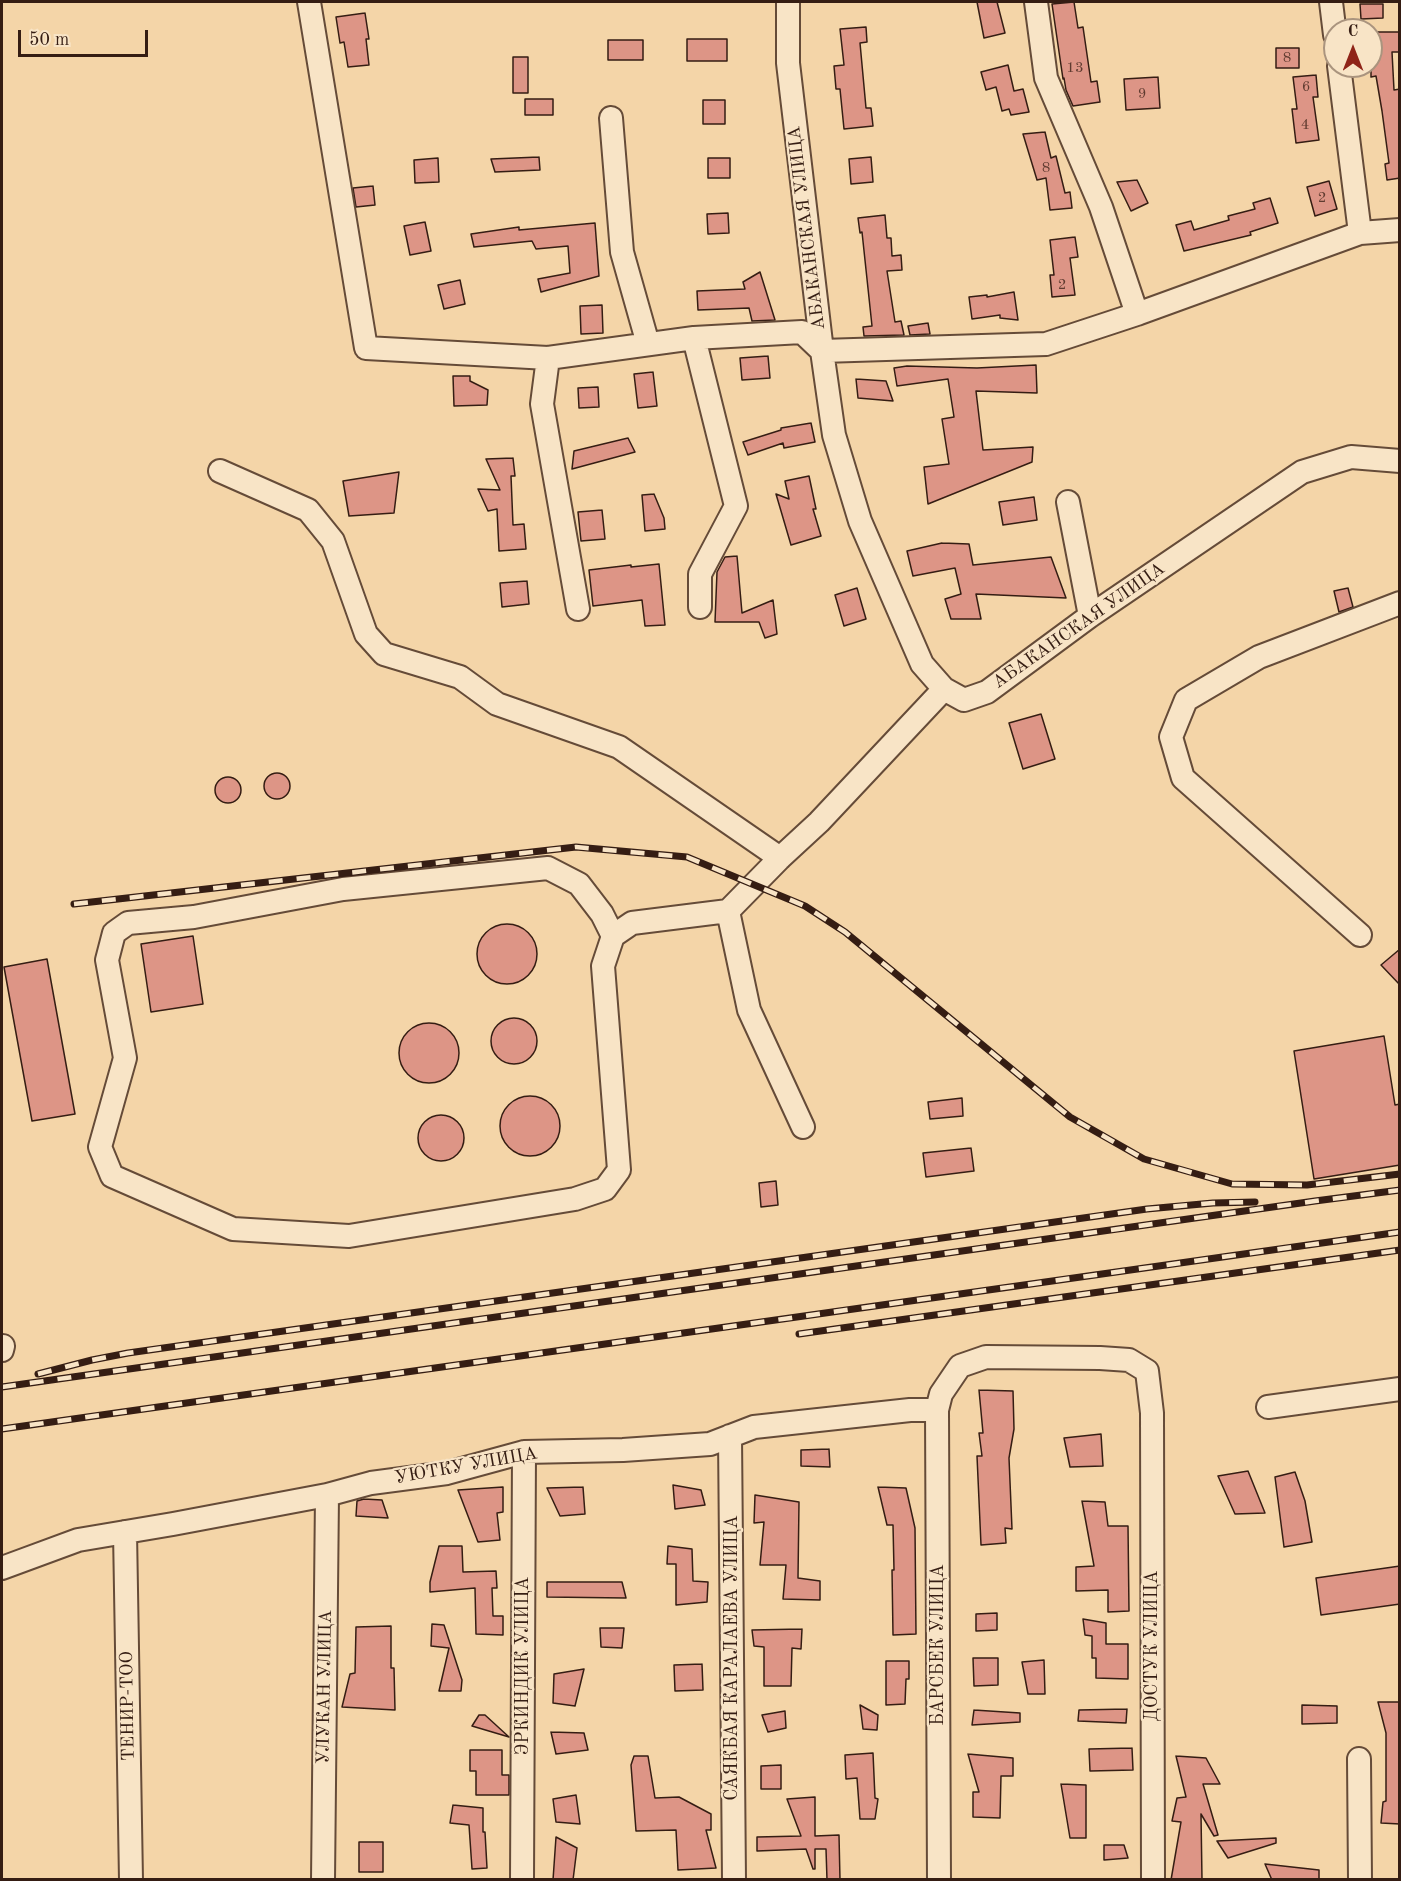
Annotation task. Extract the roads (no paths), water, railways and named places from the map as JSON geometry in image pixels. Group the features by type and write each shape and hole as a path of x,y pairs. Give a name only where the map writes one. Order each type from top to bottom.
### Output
{"street":[{"path":"309,2 366,348 548,358 694,338 802,332 822,351 1046,344 1137,314 1360,233 1400,230"},
{"name":"АБАКАНСКАЯ УЛИЦА","path":"788,2 788,63 834,435 860,521 922,664 944,689 964,700 987,692 1090,616 1302,472 1351,457 1400,461"},
{"path":"1036,2 1046,78 1101,207 1137,314"},
{"path":"1331,2 1333,18"},
{"path":"1341,78 1360,233"},
{"path":"611,118 622,252 648,344"},
{"path":"694,338 736,506 700,574 700,607"},
{"path":"548,358 542,404 578,609"},
{"path":"220,471 308,510 333,541 366,634 384,654 460,677 497,704 619,747 780,858"},
{"path":"1068,502 1090,616"},
{"path":"1360,935 1183,778 1171,737 1186,700 1259,657 1400,603"},
{"path":"613,936 602,914 579,884 548,868 343,889 194,917 128,923 114,933 107,960 125,1058 100,1147 112,1176 233,1229 349,1236 575,1199 605,1189 620,1170 603,966 613,936 632,922 728,911 819,822 944,689"},
{"path":"728,911 749,1010 803,1127"},
{"name":"ДОСТУК УЛИЦА","path":"937,1410 940,1394 960,1366 986,1357 1129,1360 1147,1371 1152,1413 1153,1880"},
{"path":"1268,1407 1400,1389"},
{"name":"УЮТКУ УЛИЦА","path":"2,1568 78,1540 327,1495 371,1483 447,1473 524,1452 623,1450 710,1444 754,1427 910,1410 937,1410"},
{"name":"БАРСБЕК УЛИЦА","path":"937,1410 939,1880"},
{"name":"САЯКБАЯ КАРАЛАЕВА УЛИЦА","path":"730,1436 734,1880"},
{"name":"ЭРКИНДИК УЛИЦА","path":"522,1880 524,1452"},
{"name":"УЛУКАН УЛИЦА","path":"323,1880 327,1495"},
{"name":"ТЕНИР-ТОО","path":"125,1532 131,1880"},
{"path":"1359,1759 1360,1880"}],"railway":[{"path":"74,904 576,847 687,857 805,906 845,932 1070,1117 1144,1159 1232,1184 1307,1185 1400,1174"},
{"path":"2,1387 1400,1190"},
{"path":"38,1374 128,1353 1147,1209 1255,1202"},
{"path":"2,1429 1400,1232"},
{"path":"799,1334 1400,1250"}]}
